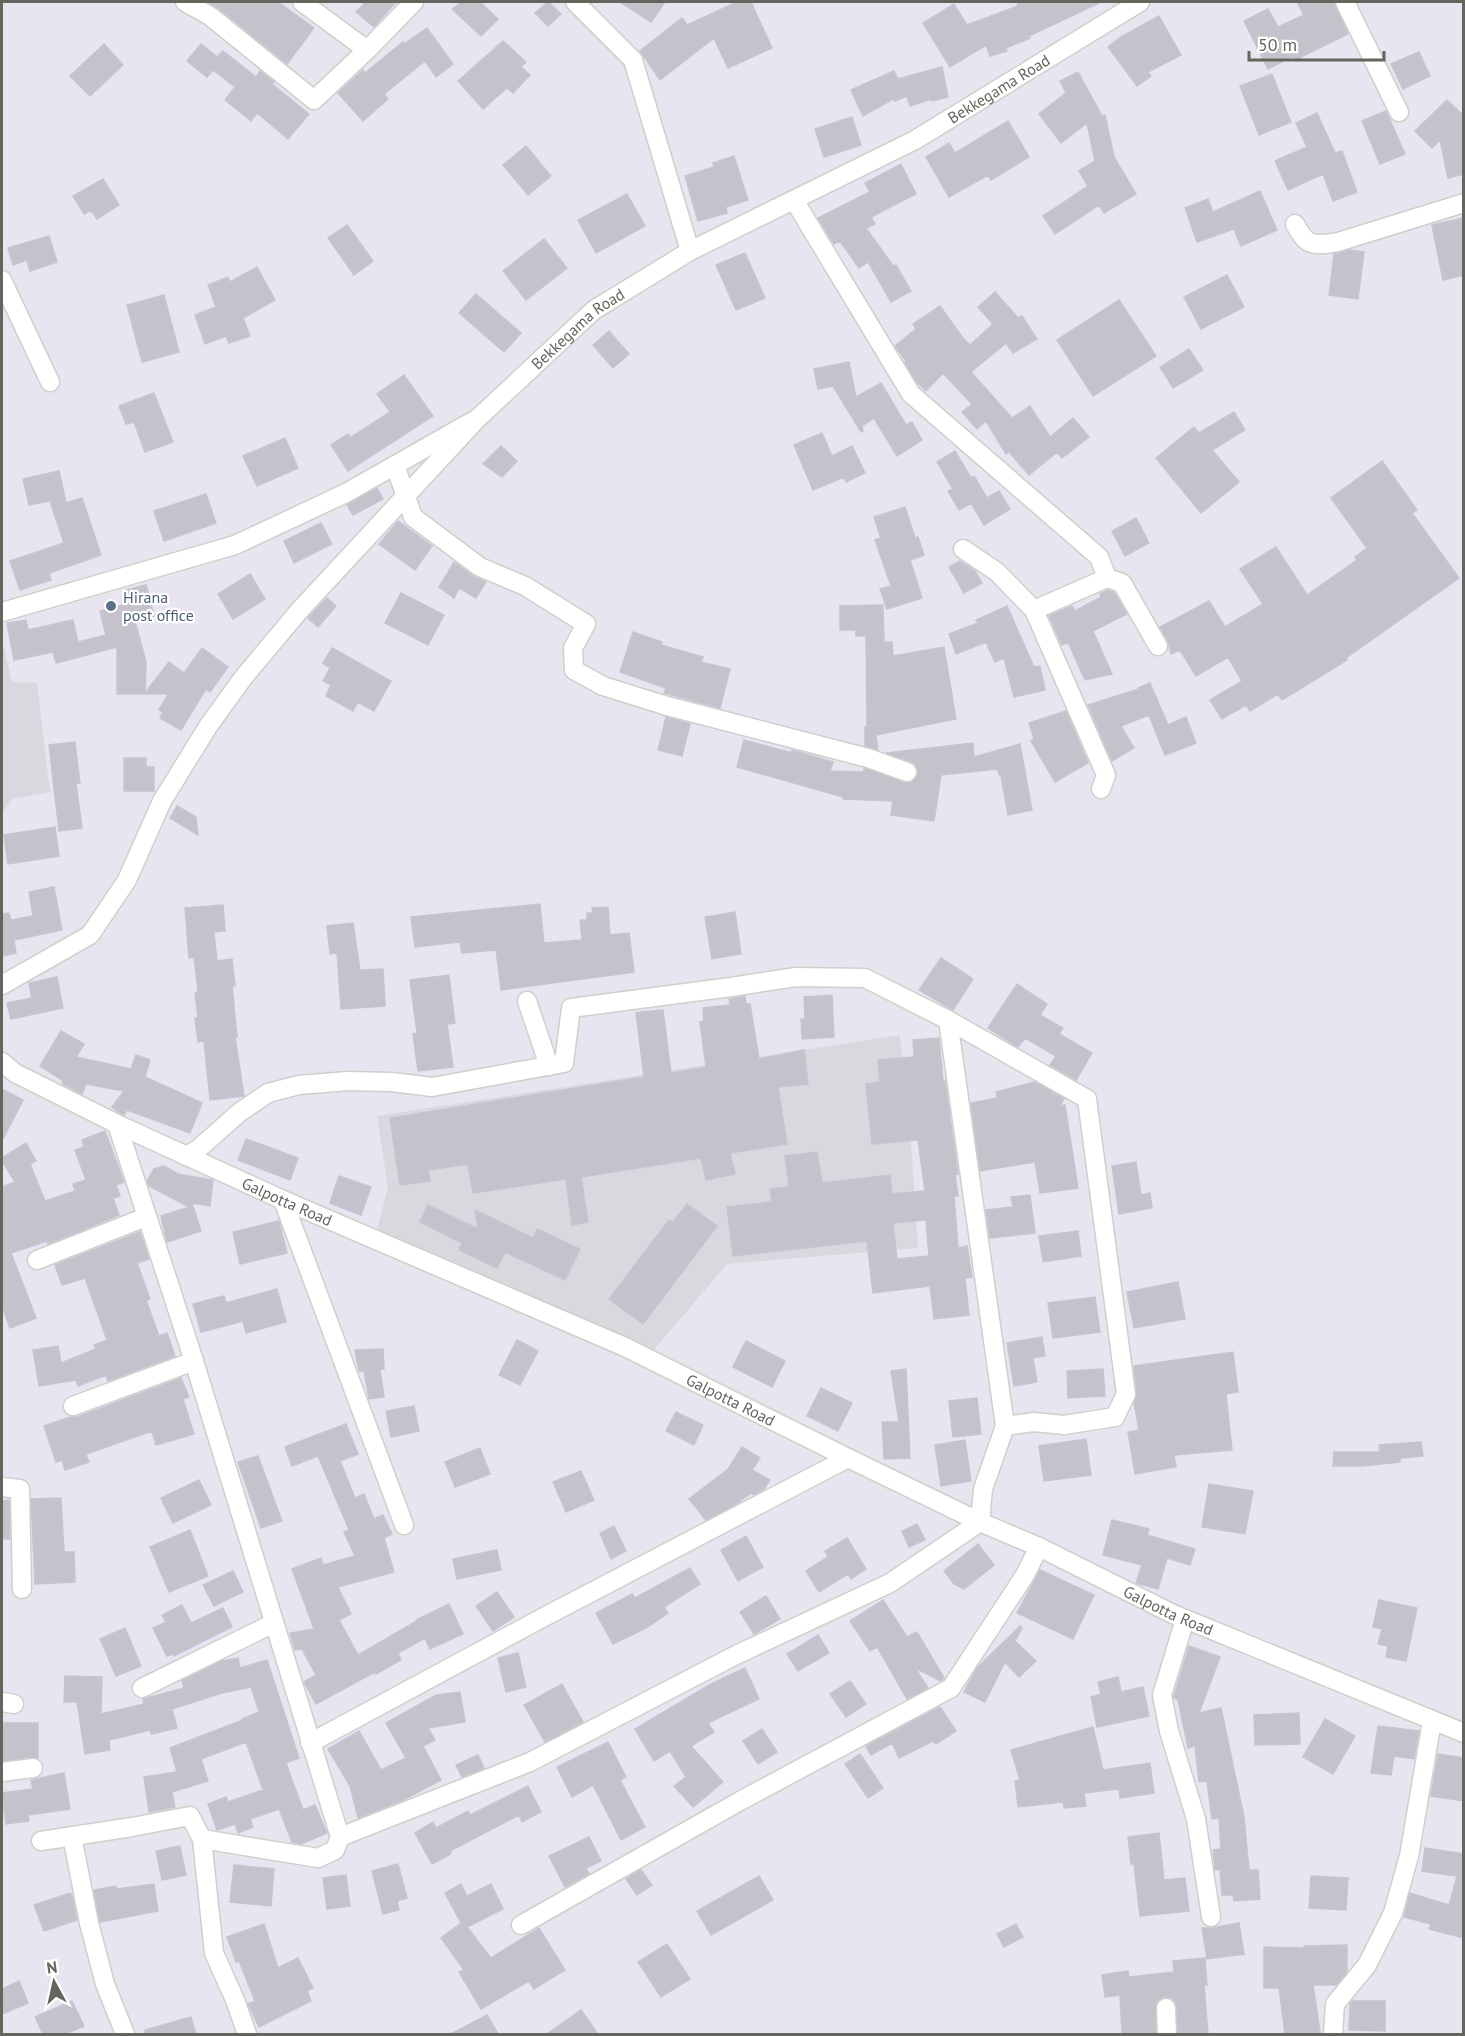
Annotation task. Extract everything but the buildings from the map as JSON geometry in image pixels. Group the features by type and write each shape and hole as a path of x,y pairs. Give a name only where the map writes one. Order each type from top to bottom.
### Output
{"street":[{"path":"185,2 210,16 314,100 414,2"},
{"path":"302,2 367,50"},
{"path":"575,2 633,60 690,251"},
{"name":"Bekkegama Road","path":"2,612 235,545 346,493 477,418 594,310 690,251 915,140 1140,2"},
{"path":"1346,2 1399,112"},
{"path":"794,200 911,394 1099,557 1107,578"},
{"path":"1295,224 1302,238 1317,245 1338,242 1464,202"},
{"path":"2,280 50,381"},
{"path":"2,985 90,935 127,880 162,801 243,678 299,611 477,418"},
{"path":"395,465 413,517 480,567 525,586 586,624 573,648 574,670 603,686 667,706 868,758 907,772"},
{"path":"963,549 997,572 1034,610 1106,775 1101,789"},
{"path":"1034,610 1107,578 1122,583 1158,646"},
{"path":"186,1156 197,1150 240,1112 268,1093 299,1085 348,1081 392,1082 432,1087 564,1063 571,1008 796,977 865,978 948,1020 1087,1099 1126,1394 1115,1418 1064,1425 1034,1422 1005,1426"},
{"path":"527,1001 549,1066"},
{"path":"340,1837 530,1762 736,1655 890,1583 980,1522 983,1489 1005,1426 948,1020"},
{"name":"Galpotta Road","path":"2,1062 15,1073 186,1156 625,1347 848,1458 980,1522 1039,1547 1185,1619 1464,1733"},
{"path":"117,1124 194,1360 340,1837 335,1850 318,1858 202,1839"},
{"path":"283,1200 404,1525"},
{"path":"38,1260 146,1217"},
{"path":"73,1406 194,1360"},
{"path":"310,1743 544,1617 848,1458"},
{"path":"2,1487 20,1489 22,1589"},
{"path":"520,1925 740,1801 951,1688 1025,1575 1039,1547"},
{"path":"1185,1619 1162,1695 1169,1731 1196,1820 1210,1917"},
{"path":"142,1688 274,1623"},
{"path":"1333,2034 1335,2004 1367,1965 1393,1913 1409,1856 1432,1721"},
{"path":"2,1772 33,1768"},
{"path":"41,1841 190,1816 202,1839 214,1953 247,2034"},
{"path":"72,1836 89,1923 105,1984 125,2034"},
{"path":"1166,2008 1167,2034"}],"shaded area":[{"path":"2,647 4,647 12,682 37,683 50,792 13,799 2,812"},
{"path":"900,1035 911,1143 918,1248 727,1264 652,1352 377,1230 388,1187 377,1116"}],"place":[{"name":"Hirana post office","path":"111,606"}]}
